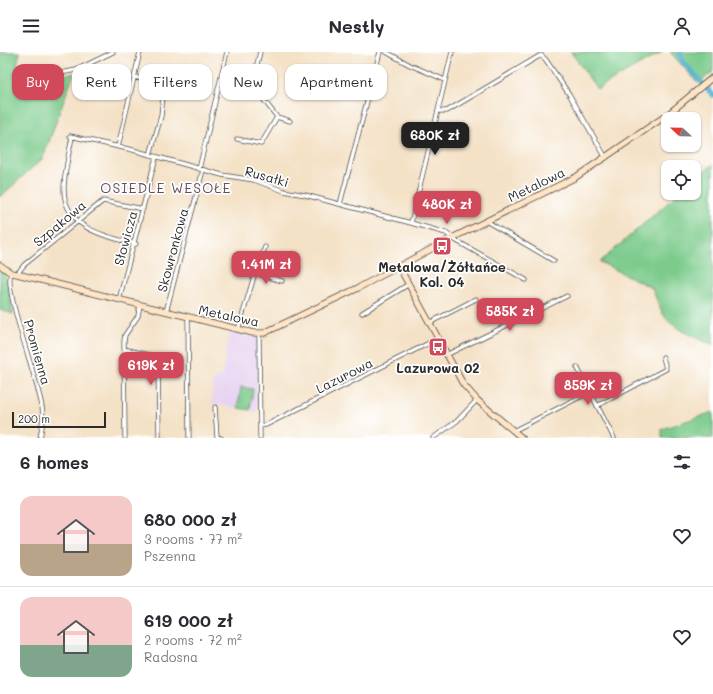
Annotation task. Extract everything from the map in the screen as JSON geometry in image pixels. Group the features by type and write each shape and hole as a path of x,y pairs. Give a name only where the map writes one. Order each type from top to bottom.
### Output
{"street":[{"path":"64,72 76,70 113,52"},
{"path":"118,147 140,52"},
{"name":"Skowronkowa","path":"166,312 201,170 227,52"},
{"path":"260,52 252,85 277,117 290,121"},
{"path":"340,204 380,52"},
{"path":"386,52 410,65 446,80"},
{"path":"411,223 452,52"},
{"path":"438,111 447,111 541,55 569,94 606,158"},
{"path":"135,77 164,86 161,116 150,155"},
{"name":"Metalowa","path":"0,264 14,274 259,334 358,288 392,270 404,271 409,260 576,177 667,116 703,83 713,77"},
{"path":"237,139 260,144 277,117"},
{"name":"Rusałki","path":"78,220 70,211 65,201 64,189 71,137 150,155 201,170 254,180 293,194 340,204 446,233 452,238 526,280"},
{"name":"Słowicza","path":"119,300 135,244 156,157"},
{"name":"Szpakowa","path":"14,274 103,201 143,209"},
{"path":"78,220 84,227 94,233 135,244"},
{"path":"486,221 554,261"},
{"path":"238,330 255,273 265,247"},
{"path":"392,270 404,271 429,323 460,380 477,400 522,438"},
{"path":"255,273 282,281"},
{"name":"Promienna","path":"14,274 9,279 19,326 42,407 40,438"},
{"path":"362,313 409,284"},
{"path":"446,355 567,296"},
{"path":"429,323 476,299"},
{"path":"125,438 125,334 136,321 140,305"},
{"path":"188,317 189,438"},
{"path":"259,334 260,438"},
{"name":"Lazurowa","path":"260,426 266,425 438,339"},
{"path":"124,349 158,357 159,438"},
{"path":"597,406 666,369 663,357"},
{"path":"577,367 614,438"},
{"path":"513,431 590,392"},
{"path":"433,438 457,421 477,400"},
{"path":"215,408 218,438"}],"shaded area":[{"path":"230,330 258,337 257,412 212,404 213,381 222,375"}],"green space":[{"path":"0,52 20,52 17,64 12,64 12,100 64,100 64,75 72,73 72,78 43,158 0,197"},
{"path":"571,52 662,52 597,89"},
{"path":"670,52 713,52 713,72 698,83"},
{"path":"713,164 713,345 687,334 669,322 661,310 652,288 600,262 671,200 701,200 701,174"},
{"path":"0,268 5,272 13,314 0,310"},
{"path":"241,387 253,389 250,410 238,408"},
{"path":"713,412 713,438 662,438 662,429"}],"waterway":[{"path":"679,52 683,62 713,95"}],"place":[{"name":"Metalowa/Żółtańce Kol. 04","path":"442,246"},
{"name":"Lazurowa 02","path":"438,347"}],"district":[{"name":"OSIEDLE WESOŁE","path":"166,187"}]}
